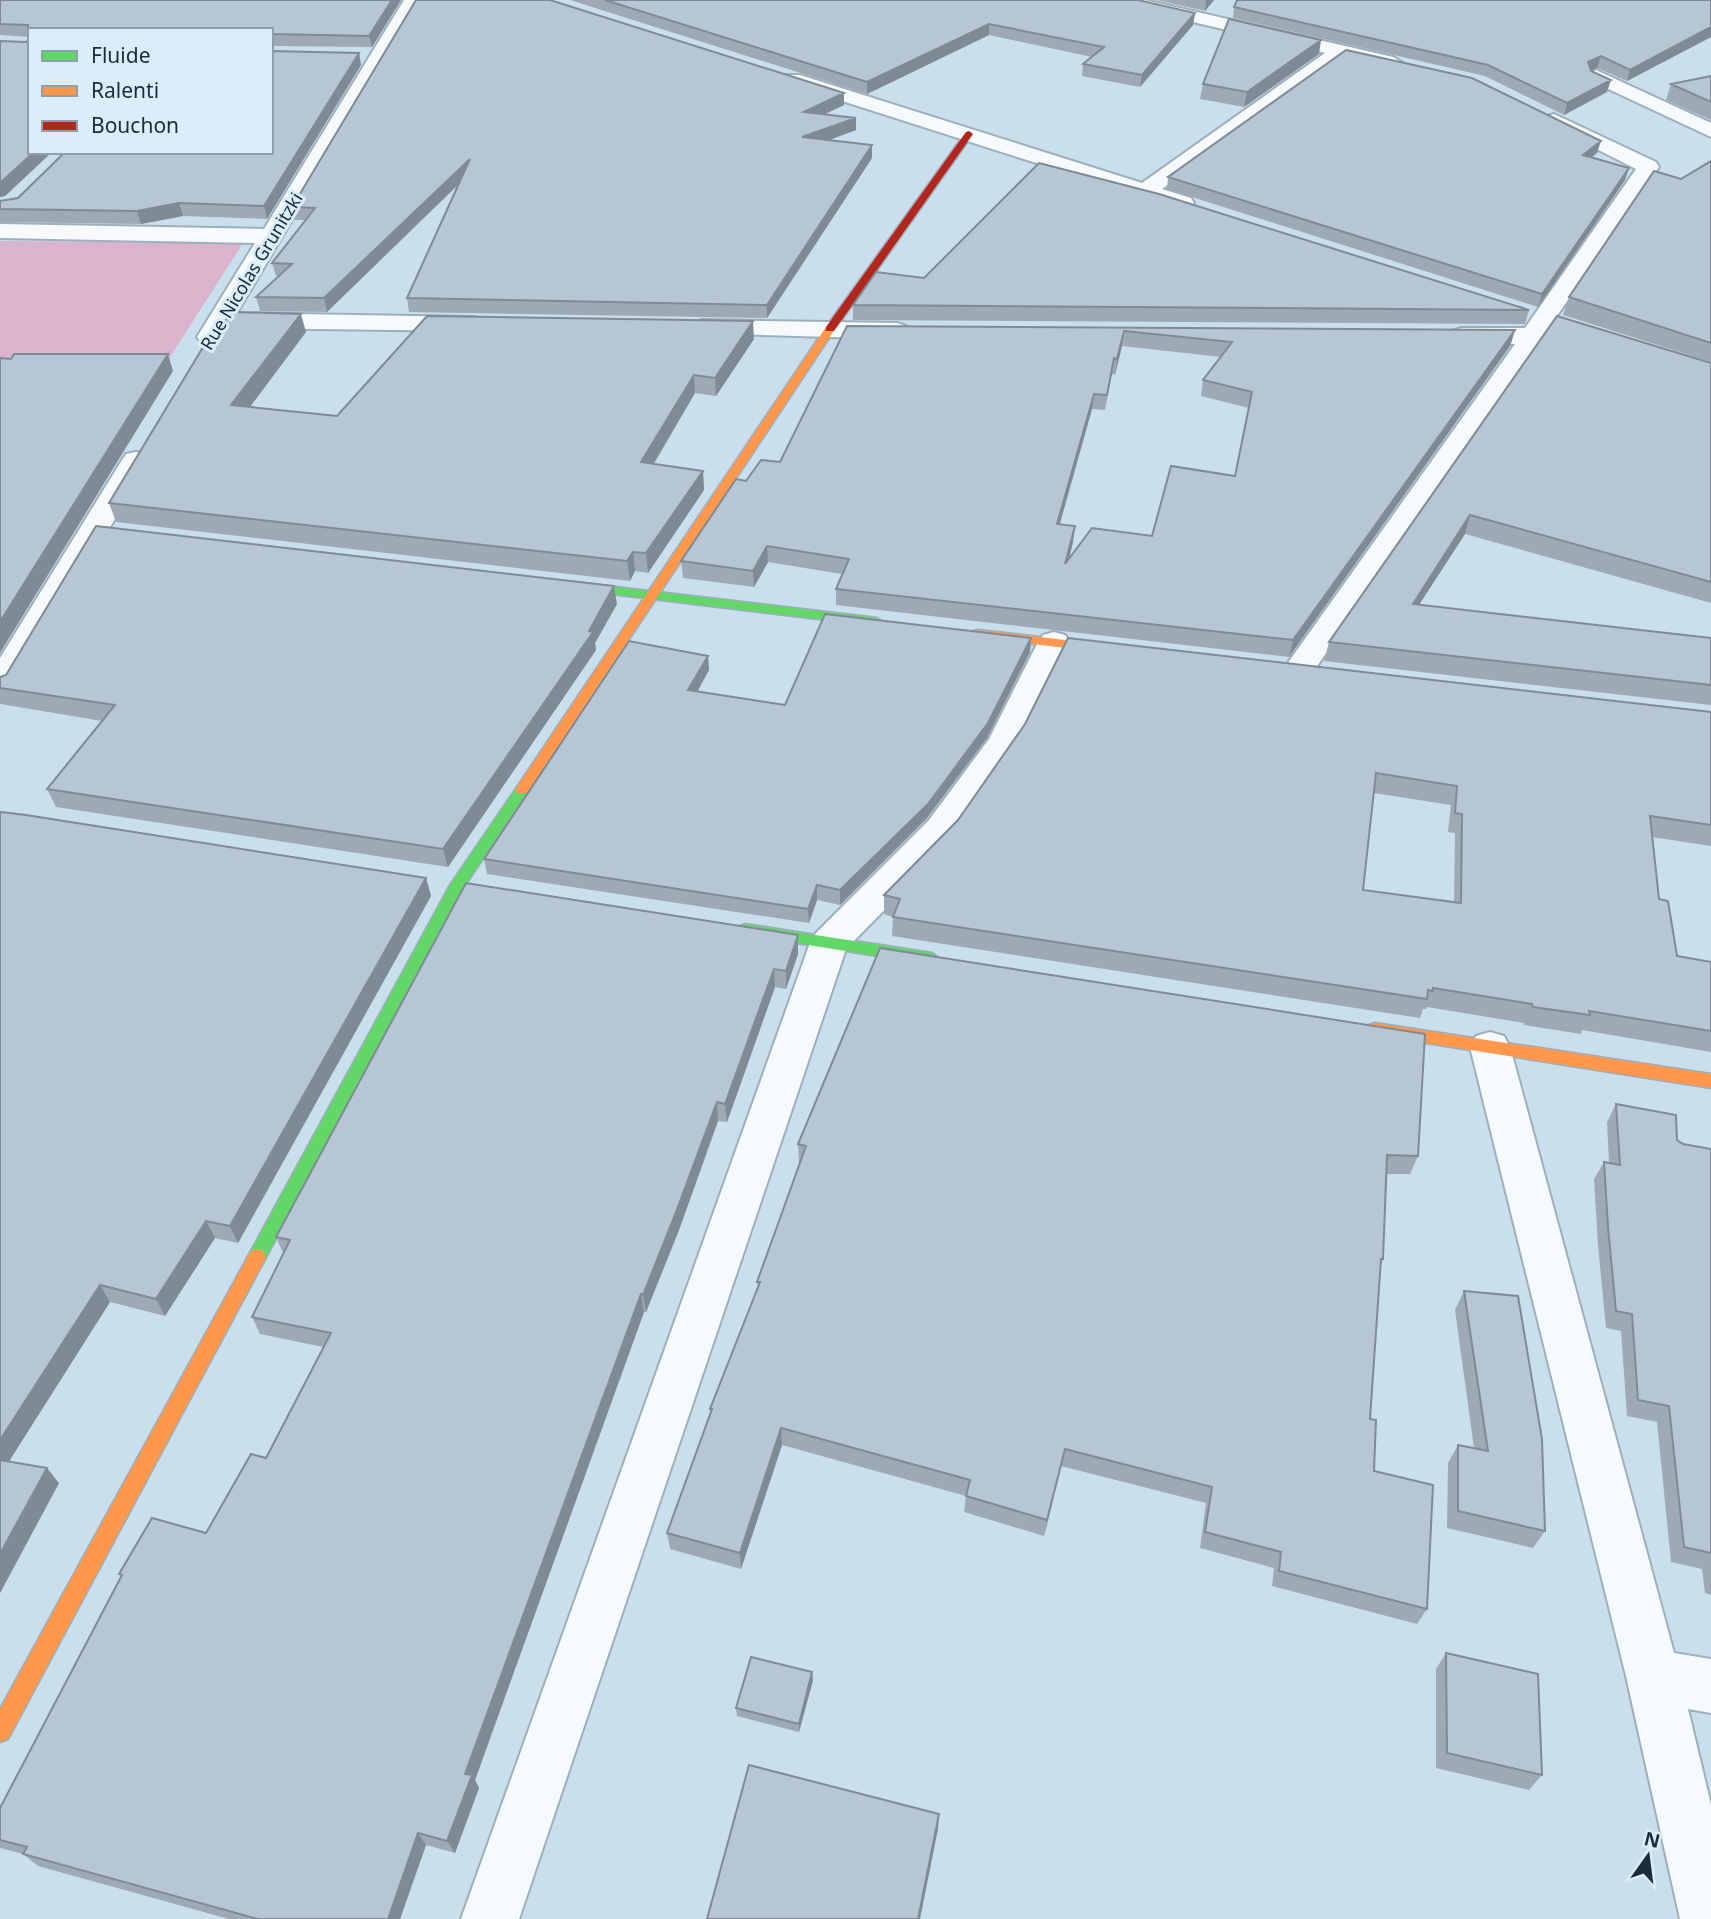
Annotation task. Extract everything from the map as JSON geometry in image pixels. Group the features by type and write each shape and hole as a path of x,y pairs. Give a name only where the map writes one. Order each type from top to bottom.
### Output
{"street":[{"name":"Rue Nicolas Grunitzki","path":"199,355 413,0"},
{"path":"1122,0 1415,68"},
{"path":"1145,191 1340,51"},
{"path":"354,56 381,56"},
{"path":"769,71 1209,212"},
{"path":"1596,76 1711,131"},
{"path":"1298,671 1539,328 1648,167 1538,113"},
{"path":"0,1731 458,885 829,330 969,134"},
{"path":"0,232 272,236"},
{"path":"1519,312 1539,328"},
{"path":"220,320 497,325"},
{"path":"677,327 926,331"},
{"path":"1437,335 1569,328"},
{"path":"0,684 100,531 150,437"},
{"path":"555,584 893,624"},
{"path":"960,632 1136,652"},
{"path":"490,1919 829,943 942,829 1004,742 1054,642"},
{"path":"733,928 953,962"},
{"path":"1353,1025 1711,1081"},
{"path":"1490,1047 1653,1676 1709,1919"},
{"path":"1653,1676 1711,1686"}],"shaded area":[{"path":"0,241 243,243 163,368 0,367"}],"building":[{"path":"0,0 392,0 369,36 273,34 273,28 28,28 28,25 0,24"},
{"path":"416,0 550,0 844,93 804,112 856,118 802,137 872,145 767,305 407,298 470,159 324,298 256,297 292,264 272,263 315,208 292,207"},
{"path":"605,0 1138,0 1195,13 1142,75 1083,64 1104,47 989,24 867,82"},
{"path":"1237,0 1711,0 1711,27 1630,70 1601,56 1588,62 1591,71 1611,80 1567,103 1488,65 1234,7"},
{"path":"1229,19 1321,40 1247,92 1203,84"},
{"path":"28,40 28,154 32,154 0,183 0,41"},
{"path":"1346,50 1472,78 1601,141 1583,155 1629,168 1542,294 1168,177"},
{"path":"273,51 359,53 264,206 179,203 137,211 0,209 0,201 18,198 63,154 273,154"},
{"path":"1711,76 1711,102 1671,84"},
{"path":"1711,161 1711,343 1569,297 1654,171 1681,179"},
{"path":"1039,163 1159,194 1529,310 853,305 876,272 924,278"},
{"path":"234,312 301,314 231,405 337,416 427,316 753,321 715,378 694,375 641,462 703,471 646,553 633,552 627,561 109,503 211,334"},
{"path":"1557,316 1711,363 1711,582 1470,515 1413,604 1711,638 1711,685 1329,642"},
{"path":"847,326 1515,330 1293,640 836,589 849,559 767,546 753,571 681,561 736,479 746,481 761,460 780,462","holes":["1124,331 1232,342 1203,380 1252,392 1235,476 1171,466 1152,536 1092,528 1065,564 1075,526 1057,524 1094,394 1107,395 1114,358 1117,359"]},
{"path":"14,354 168,354 0,622 0,358 11,359"},
{"path":"96,526 614,586 589,631 593,632 443,849 47,789 115,705 0,688 0,677 6,675"},
{"path":"825,614 1031,638 988,723 928,804 840,890 817,885 808,909 484,859 629,641 708,656 688,690 785,705"},
{"path":"1068,638 1711,712 1711,825 1650,816 1659,899 1668,901 1677,956 1711,962 1711,1031 1589,1011 1590,1015 1533,1007 1532,1004 1433,988 1433,991 1428,990 1427,999 893,917 900,899 884,895 958,820 1025,724","holes":["1376,773 1457,786 1455,813 1462,814 1461,903 1363,890"]},
{"path":"1,812 426,878 230,1226 206,1221 156,1299 100,1285 0,1440 0,814"},
{"path":"466,883 798,935 786,971 774,969 725,1104 717,1102 676,1212 643,1295 641,1294 465,1774 472,1775 447,1841 418,1833 388,1919 258,1919 23,1854 27,1847 0,1840 0,1808 122,1575 119,1574 152,1518 206,1533 251,1454 266,1458 331,1333 252,1317 290,1240 276,1237"},
{"path":"880,948 1425,1034 1418,1156 1387,1155 1383,1259 1370,1419 1376,1420 1374,1471 1433,1485 1427,1609 1279,1571 1281,1552 1205,1532 1212,1487 1065,1449 1047,1520 966,1496 970,1480 781,1428 740,1553 667,1533 710,1409 760,1282 757,1282 806,1146 798,1144"},
{"path":"1616,1104 1676,1115 1677,1140 1683,1144 1711,1149 1711,1553 1684,1547 1669,1406 1638,1400 1632,1314 1616,1311 1604,1162 1620,1165"},
{"path":"1464,1291 1518,1296 1542,1439 1545,1531 1458,1511 1458,1445 1488,1451"},
{"path":"0,1460 47,1468 0,1554"},
{"path":"1446,1653 1538,1674 1542,1775 1447,1753"},
{"path":"751,1657 812,1672 799,1724 736,1708"},
{"path":"749,1765 939,1814 918,1919 707,1919"}],"traffic: fast":[{"path":"565,585 877,622"},
{"path":"257,1257 458,885 522,790"},
{"path":"745,930 932,959"}],"traffic: slow":[{"path":"522,790 830,329"},
{"path":"978,634 1117,650"},
{"path":"1375,1029 1711,1081"},
{"path":"0,1731 257,1257"}],"traffic: jam":[{"path":"830,329 969,134"}]}
